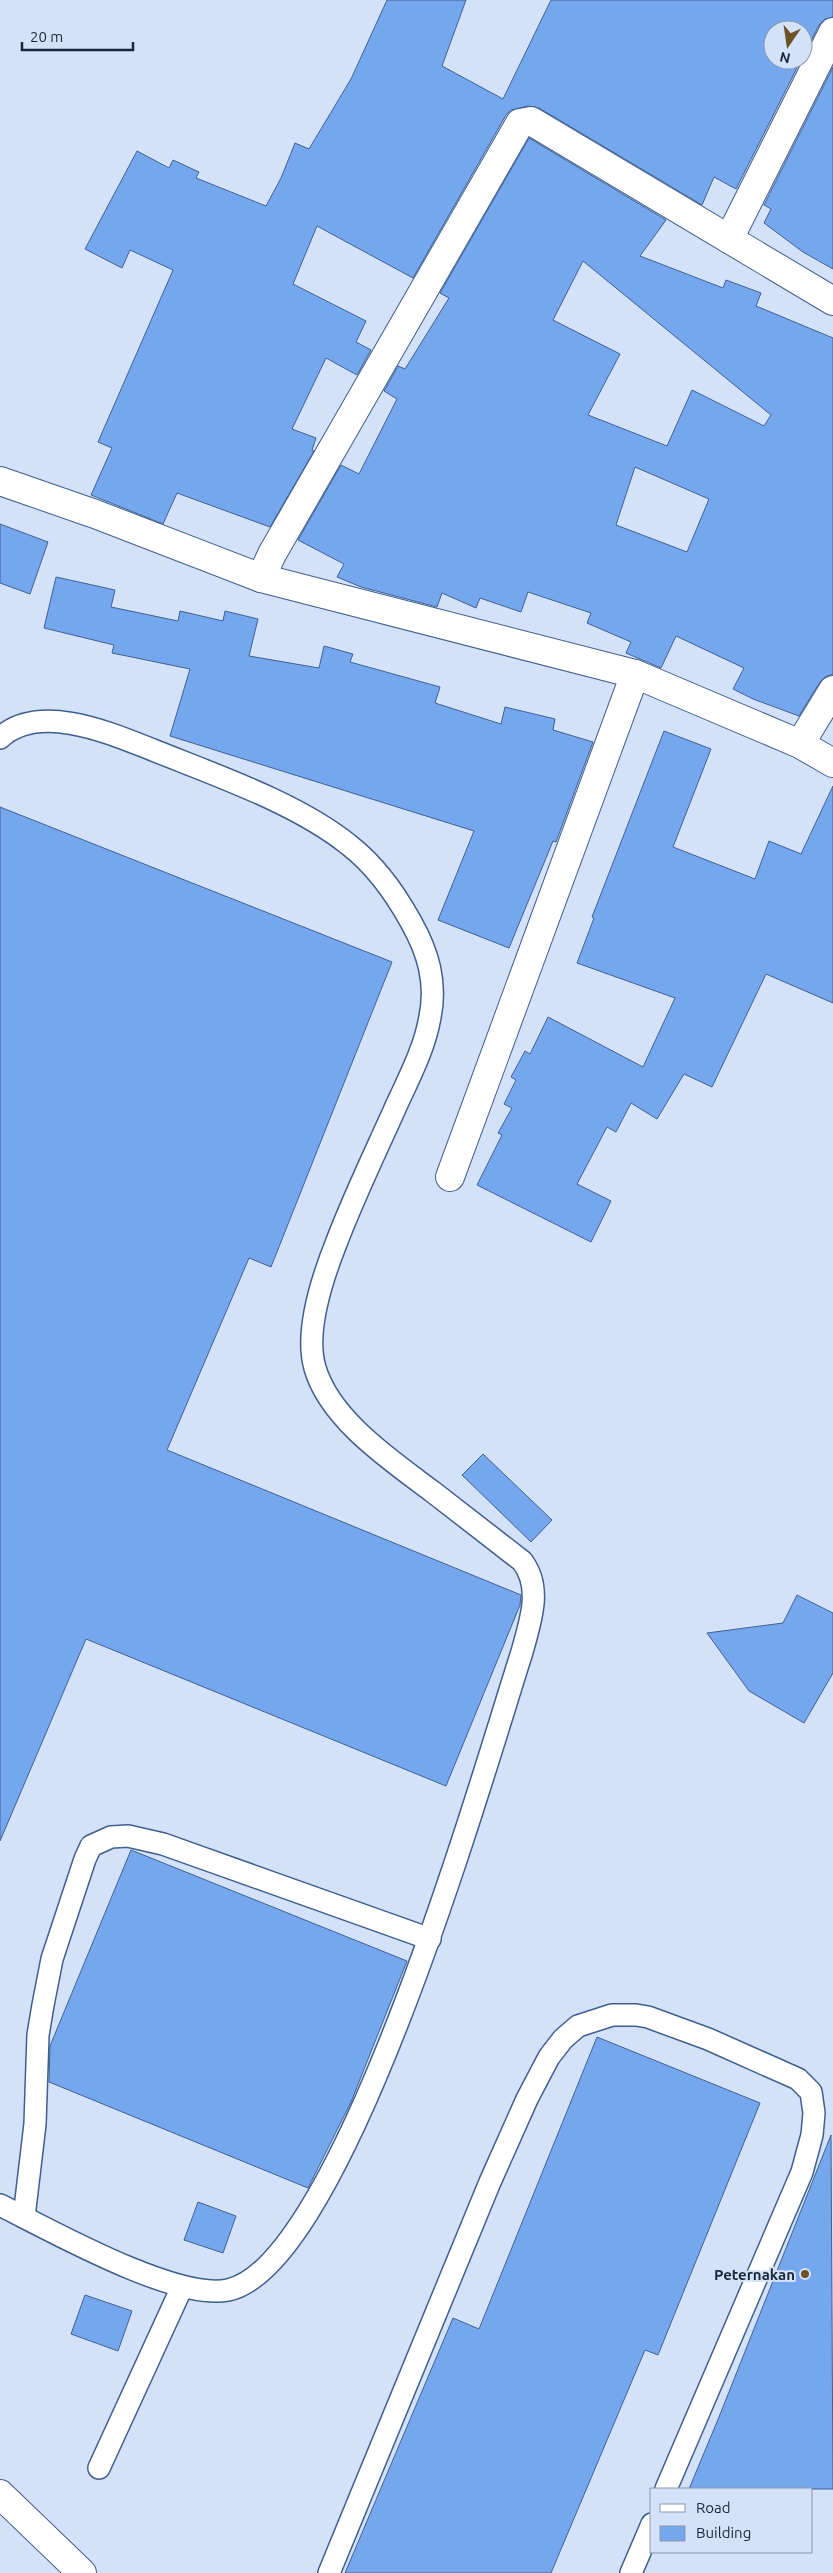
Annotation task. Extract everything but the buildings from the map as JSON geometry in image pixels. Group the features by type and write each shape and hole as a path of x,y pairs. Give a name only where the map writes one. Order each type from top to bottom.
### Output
{"street":[{"path":"730,238 833,32"},
{"path":"261,578 272,554 520,123 531,121 833,301"},
{"path":"0,481 95,514 261,578 635,674 800,744 833,763"},
{"path":"450,1177 635,674"},
{"path":"800,744 833,690"},
{"path":"0,2494 82,2573"}],"lane":[{"path":"0,738 13,728 30,722 49,721 88,728 142,746 243,786 315,822 348,844 388,885 409,917 428,956 433,992 426,1035 327,1267 317,1306 312,1348 314,1365 320,1382 345,1418 378,1450 522,1561 533,1582 533,1608 522,1652 430,1939 352,2132 308,2216 280,2252 256,2277 241,2286 213,2292 182,2287 118,2263 0,2206"},
{"path":"24,2217 34,2132 38,2044 43,2005 52,1959 66,1913 91,1846 97,1842 122,1836 163,1844 430,1939"},
{"path":"329,2573 490,2182 532,2090 549,2057 563,2039 578,2026 612,2015 636,2015 676,2026 780,2069 806,2084 813,2101 814,2123 802,2172 666,2488"},
{"path":"98,2468 182,2287"},
{"path":"631,2573 650,2529"}],"place":[{"name":"Peternakan","path":"805,2274"}]}
